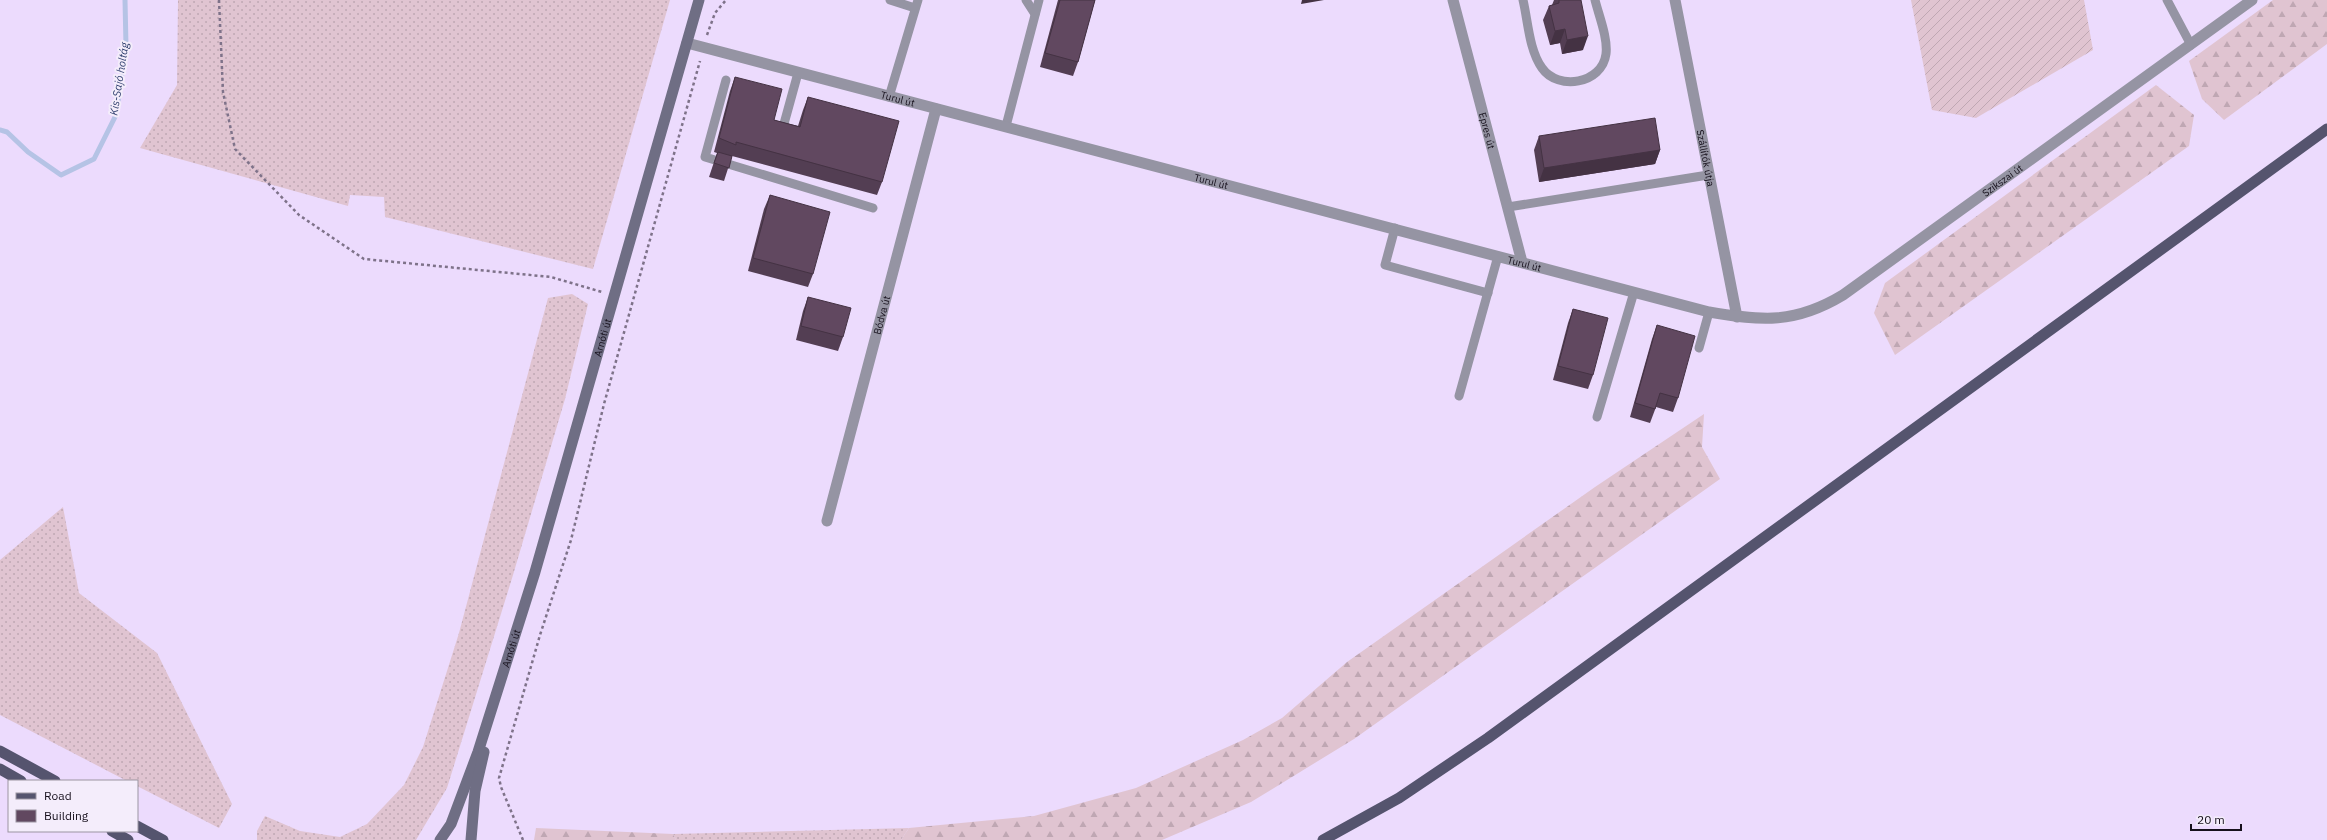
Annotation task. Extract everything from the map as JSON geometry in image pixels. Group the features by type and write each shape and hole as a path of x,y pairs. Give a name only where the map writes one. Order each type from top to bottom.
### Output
{"main road":[{"name":"Arnóti út","path":"503,674 535,572 699,0"},
{"path":"1323,840 1399,798 1488,738 2327,129"},
{"path":"440,840 451,824 478,752 503,674"},
{"path":"471,840 475,791 503,674"},
{"path":"0,751 53,780"},
{"path":"0,769 20,780"},
{"path":"138,827 163,840"},
{"path":"114,832 128,840"}],"street":[{"name":"Epres út","path":"1453,0 1522,262"},
{"name":"Szállítók útja","path":"1674,0 1737,317"},
{"name":"Szikszai út","path":"1737,317 1758,319 1788,318 1828,304 2252,0"},
{"name":"Turul út","path":"687,42 703,48 1395,228 1709,312 1737,317"},
{"name":"Bódva út","path":"827,521 936,109"}],"lane":[{"path":"889,97 917,4 890,0"},
{"path":"1026,0 1035,14"},
{"path":"1006,126 1039,0"},
{"path":"1523,0 1535,54 1540,66 1547,75 1563,83 1574,82 1591,76 1603,63 1606,46 1595,0"},
{"path":"2167,0 2191,45"},
{"path":"782,131 798,73"},
{"path":"726,80 705,157 873,208"},
{"path":"1508,207 1708,175"},
{"path":"1395,228 1386,265 1488,293"},
{"path":"1459,396 1498,256"},
{"path":"1598,417 1634,292"},
{"path":"1699,348 1709,312"}],"path":[{"path":"219,0 223,92 235,149 299,216 364,259 551,277 614,296"},
{"path":"523,840 500,787 500,778 540,635 571,540 604,404 703,48 713,19 726,0"}],"green space":[{"path":"178,0 670,0 593,269 385,217 384,197 350,195 348,206 140,148 177,85"},
{"path":"1911,0 2084,0 2093,50 1976,118 1932,110"},
{"path":"2273,0 2327,0 2327,44 2224,120 2202,99 2189,61"},
{"path":"2156,85 2194,115 2189,146 1895,355 1874,313 1885,283"},
{"path":"572,294 588,304 565,399 513,575 447,788 416,840 257,840 257,831 265,816 300,831 340,837 367,824 404,785 423,747 459,633 548,298"},
{"path":"1704,414 1702,447 1720,479 1354,739 1251,802 1162,840 901,840 909,828 1034,816 1136,788 1243,740 1282,718 1347,662 1595,487"},
{"path":"63,507 79,593 157,653 232,804 219,828 138,787 138,780 125,780 0,715 0,560"},
{"path":"536,828 673,834 676,840 534,840"},
{"path":"909,828 901,840 676,840 673,834"}],"building":[{"path":"1060,0 1095,0 1078,62 1045,53"},
{"path":"1559,0 1581,0 1588,36 1567,40 1565,29 1555,31 1549,6 1559,3"},
{"path":"735,77 782,89 774,120 800,127 808,97 899,121 882,182 736,142 736,145 719,138"},
{"path":"1655,118 1660,150 1544,168 1539,136"},
{"path":"718,152 732,156 729,168 714,163"},
{"path":"770,195 830,212 813,274 753,258"},
{"path":"808,297 851,308 843,337 801,326"},
{"path":"1573,309 1608,318 1593,375 1558,366"},
{"path":"1657,325 1695,336 1678,398 1660,393 1655,409 1635,403"}],"waterway":[{"name":"Kis-Sajó holtág","path":"0,130 7,132 28,152 61,175 94,159 116,115 126,46 125,0"}]}
